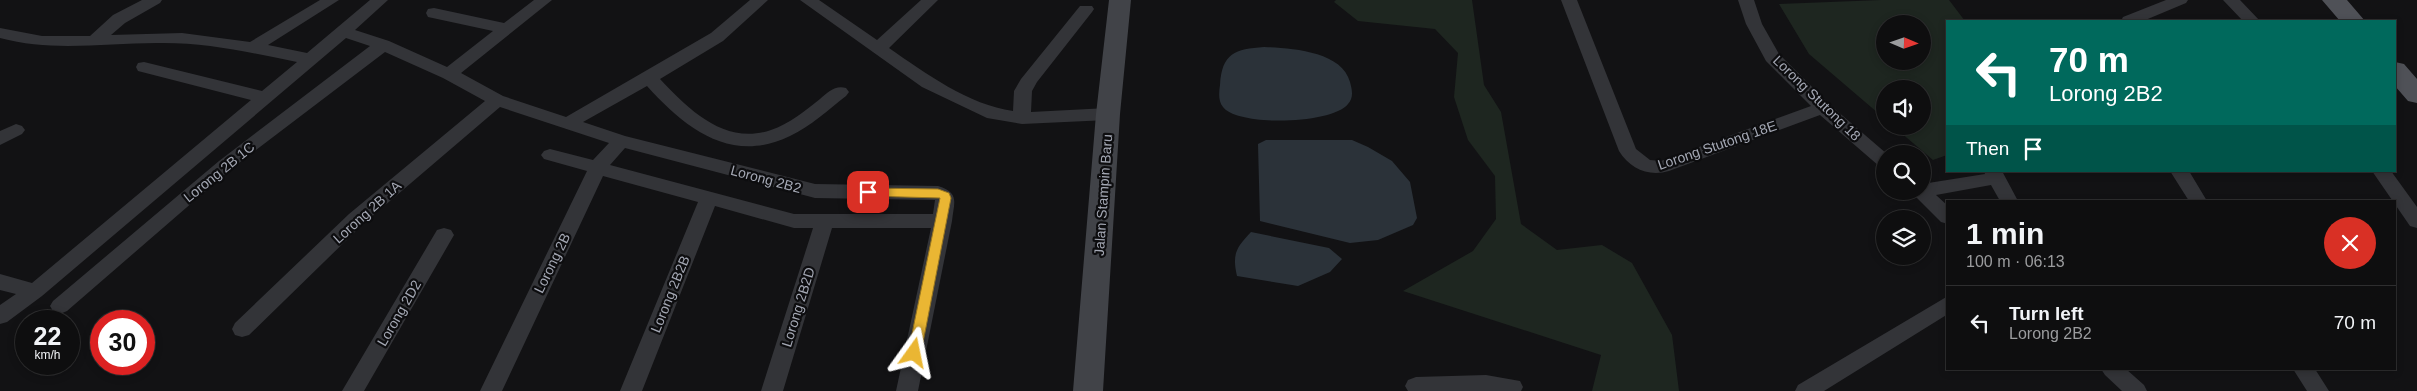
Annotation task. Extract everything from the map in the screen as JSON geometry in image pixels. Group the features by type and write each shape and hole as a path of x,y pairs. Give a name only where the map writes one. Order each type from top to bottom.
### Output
{"main road":[{"path":"2334,0 2352,20"},
{"path":"2396,71 2417,95"}],"street":[{"path":"96,39 119,19 154,0"},
{"path":"252,48 331,0"},
{"path":"0,316 35,291 380,0"},
{"path":"449,74 544,0"},
{"path":"568,123 649,78 717,36 760,0"},
{"path":"808,0 928,84 993,114 1022,118 1108,114"},
{"path":"878,49 930,0"},
{"name":"Jalan Stampin Baru","path":"1088,391 1108,114 1120,0"},
{"name":"Lorong Stutong 18E","path":"1569,0 1628,151 1641,164 1651,168 1663,166 1823,108"},
{"name":"Lorong Stutong 18","path":"1746,0 1754,24 1772,57 1823,108 1876,154"},
{"path":"2131,20 2180,0"},
{"path":"2231,0 2251,20"},
{"path":"1022,118 1023,91 1030,79 1086,9"},
{"path":"434,13 506,29"},
{"name":"Lorong 2B2","path":"343,32 383,45 449,74 497,100 621,141 815,192 942,194 945,198 942,221"},
{"path":"0,33 10,36 56,41 182,38 310,59"},
{"name":"Lorong 2B 1C","path":"60,306 225,165 383,45"},
{"path":"144,67 263,97"},
{"path":"649,78 676,105 706,130 730,137 757,139 772,138 786,132 840,92"},
{"name":"Lorong 2B 1A","path":"242,329 356,219 497,100"},
{"path":"0,139 16,130"},
{"name":"Lorong 2B","path":"491,391 598,167 621,141"},
{"path":"550,155 794,221 942,221 906,391"},
{"path":"2181,172 2197,200"},
{"path":"2382,172 2417,221"},
{"path":"1931,189 1995,175 2009,200"},
{"name":"Lorong 2B2B","path":"631,391 709,198"},
{"path":"1930,200 1946,215"},
{"name":"Lorong 2B2D","path":"772,391 824,222"},
{"name":"Lorong 2D2","path":"353,391 444,235"},
{"path":"0,282 35,291"},
{"path":"1806,391 1946,305"},
{"path":"2113,370 2136,391"},
{"path":"2305,370 2318,391"},
{"path":"1416,386 1463,389 1486,384 1512,387"}],"shaded area":[{"path":"1336,0 1472,0 1484,85 1501,112 1521,224 1557,250 1602,245 1632,263 1672,335 1679,391 1592,391 1601,355 1403,291 1473,251 1496,219 1495,176 1468,140 1454,97 1458,53 1435,29 1358,21 1334,2"},
{"path":"1881,0 1949,0 1964,20 1946,20 1946,155 1933,160 1931,158 1931,145 1915,145 1904,135 1931,135 1931,80 1876,80 1876,111 1809,54 1779,4"},
{"path":"1264,47 1314,53 1337,64 1345,72 1350,82 1352,93 1350,101 1339,111 1306,119 1265,120 1247,118 1232,113 1221,105 1219,93 1221,74 1227,59 1238,51"},
{"path":"1266,140 1352,140 1368,147 1392,161 1410,182 1417,218 1413,225 1378,240 1350,243 1260,221 1258,144"},
{"path":"1251,232 1329,248 1342,259 1330,272 1298,286 1237,276 1236,252"}],"route":[{"path":"868,192 942,194 945,198 942,221 914,353"}]}
